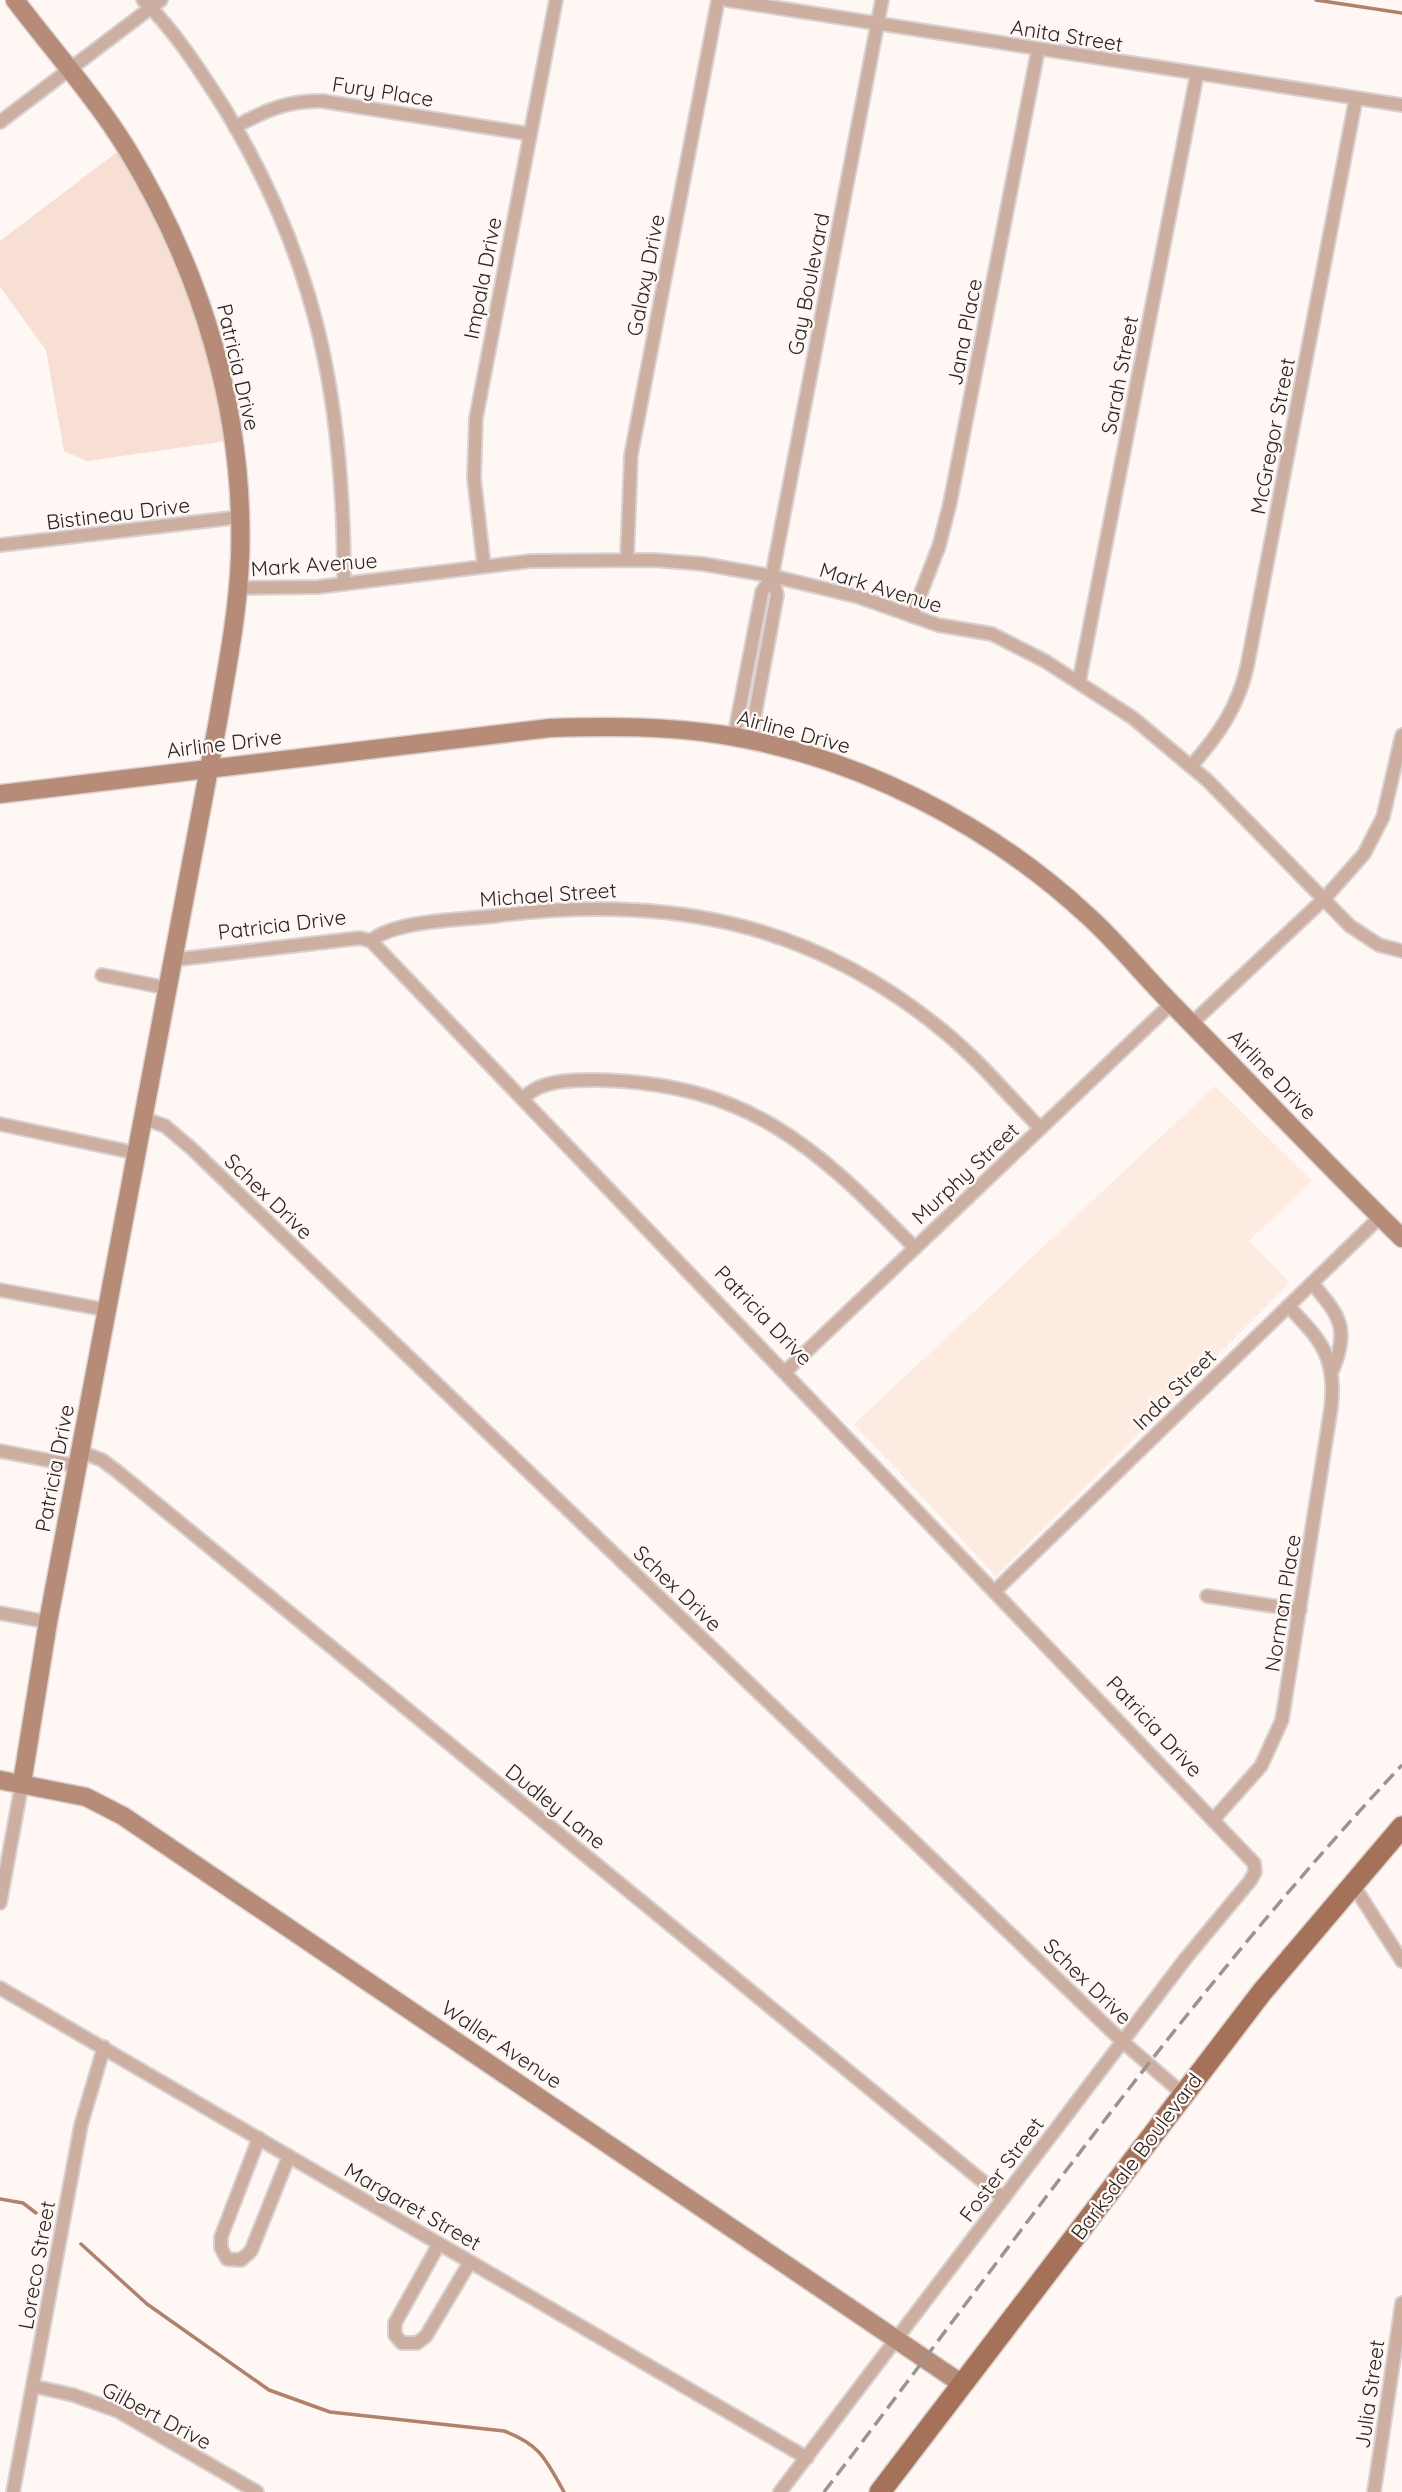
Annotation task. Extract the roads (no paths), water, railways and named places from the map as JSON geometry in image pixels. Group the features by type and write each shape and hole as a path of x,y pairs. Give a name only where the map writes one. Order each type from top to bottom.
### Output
{"main road":[{"name":"Barksdale Boulevard","path":"880,2492 1183,2094 1352,1883 1402,1827"}],"street":[{"name":"Patricia Drive","path":"0,1903 48,1622 209,768 238,588 240,517 228,405 208,320 173,233 125,146 15,0"},
{"name":"Impala Drive","path":"484,566 474,478 474,440 556,0"},
{"name":"Galaxy Drive","path":"626,559 632,444 718,0"},
{"name":"Anita Street","path":"727,0 1402,105"},
{"name":"Gay Boulevard","path":"742,739 762,592 772,576 882,0"},
{"path":"0,122 152,2 198,67 235,127 289,238 322,343 335,405 341,462 344,584"},
{"name":"Jana Place","path":"912,616 948,510 1038,50"},
{"name":"Sarah Street","path":"1079,682 1197,74"},
{"name":"McGregor Street","path":"1191,766 1225,725 1242,688 1248,667 1356,98"},
{"name":"Fury Place","path":"235,127 275,107 322,101 530,134"},
{"name":"Bistineau Drive","path":"0,545 240,517"},
{"name":"Mark Avenue","path":"238,588 344,584 531,561 626,559 703,564 837,591 939,625 1004,639 1079,682 1133,718 1191,766 1359,932 1379,945 1402,951"},
{"name":"Airline Drive","path":"0,794 550,728 635,726 742,739 832,762 905,792 975,831 1011,854 1089,916 1171,1004 1402,1238"},
{"path":"1191,1024 1348,874 1374,837 1390,794 1402,735"},
{"name":"Michael Street","path":"371,941 382,933 400,928 579,907 653,909 740,925 812,950 902,999 964,1050 1040,1128"},
{"name":"Patricia Drive","path":"172,960 360,938 371,941 996,1590 1251,1860 1255,1872"},
{"path":"102,975 167,988"},
{"name":"Murphy Street","path":"786,1371 1171,1004"},
{"path":"524,1098 538,1087 594,1080 647,1083 716,1099 774,1125 823,1158 914,1247"},
{"name":"Schex Drive","path":"143,1118 164,1126 191,1148 1123,2042 1183,2094"},
{"path":"0,1124 136,1153"},
{"name":"Inda Street","path":"996,1590 1380,1217"},
{"name":"Norman Place","path":"1213,1820 1244,1789 1273,1745 1286,1707 1331,1408 1333,1369 1340,1347 1341,1326 1333,1307 1312,1283"},
{"path":"0,1290 107,1310"},
{"path":"1288,1306 1318,1340 1333,1369"},
{"name":"Dudley Lane","path":"0,1451 102,1460 1003,2198"},
{"path":"1208,1596 1300,1610"},
{"path":"0,1613 48,1622"},
{"name":"Waller Avenue","path":"0,1780 86,1797 133,1822 962,2384"},
{"name":"Foster Street","path":"780,2492 1255,1872"},
{"path":"1352,1883 1402,1961"},
{"name":"Margaret Street","path":"0,1988 807,2458"},
{"name":"Loreco Street","path":"13,2492 81,2125 104,2047"},
{"path":"259,2138 221,2237 221,2248 227,2259 242,2260 251,2252 289,2156"},
{"path":"439,2244 398,2316 396,2335 402,2343 417,2343 426,2336 470,2262"},
{"name":"Julia Street","path":"1374,2492 1402,2302"},
{"name":"Gilbert Drive","path":"33,2386 73,2395 118,2411 257,2492"}],"waterway":[{"path":"1316,0 1402,13"},
{"path":"0,2199 23,2203 36,2213"},
{"path":"81,2244 147,2304 269,2390 330,2412 504,2431 526,2442 541,2454 564,2492"}],"railway":[{"path":"824,2492 1176,2029 1324,1851 1402,1765"}]}
